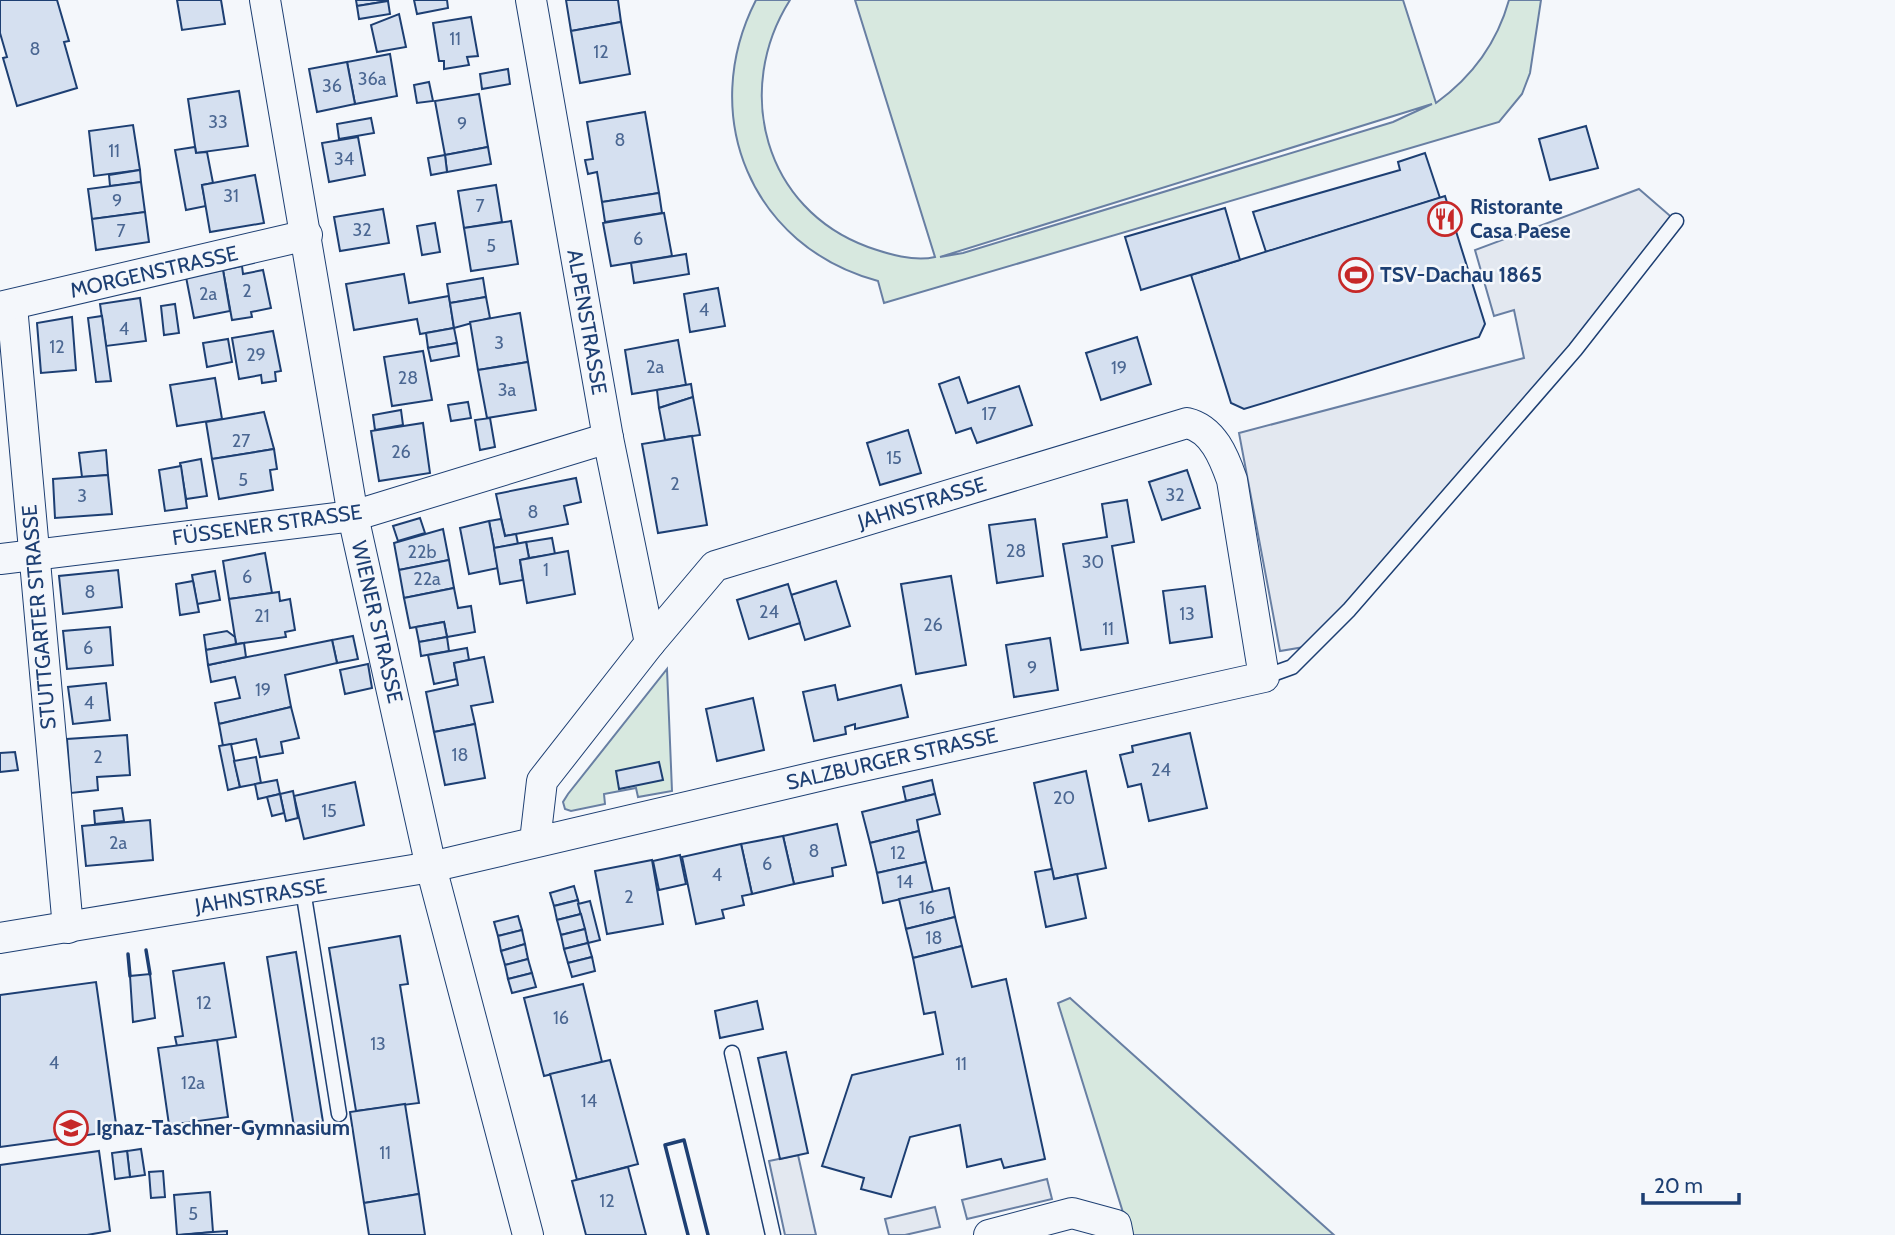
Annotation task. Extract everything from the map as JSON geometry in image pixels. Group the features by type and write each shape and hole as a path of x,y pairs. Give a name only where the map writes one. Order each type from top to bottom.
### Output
{"street":[{"name":"WIENER STRASSE","path":"265,0 353,516 431,867 528,1235"},
{"name":"ALPENSTRASSE","path":"531,0 608,438 650,643"},
{"name":"MORGENSTRASSE","path":"6,306 307,235"},
{"name":"STUTTGARTER STRASSE","path":"6,306 68,928"},
{"name":"JAHNSTRASSE","path":"0,938 431,867 528,842 542,781 650,643 715,566 1187,423 1198,425 1210,437 1223,456 1232,480 1264,677"},
{"name":"FÜSSENER STRASSE","path":"0,559 353,516 608,438"},
{"name":"SALZBURGER STRASSE","path":"528,842 1264,677"},
{"path":"989,1235 1072,1213 1117,1230"}],"lane":[{"path":"1264,677 1293,667 1349,610 1575,350 1675,221"},
{"path":"303,890 339,1114"},
{"path":"732,1053 773,1235"}],"shaded area":[{"path":"756,0 790,0 773,35 764,71 762,108 769,143 783,176 804,205 832,229 884,252 910,258 927,258 935,257 855,0 1403,0 1436,103 1461,82 1482,58 1498,31 1509,0 1541,0 1530,73 1522,94 1499,122 884,303 878,281 834,264 797,239 768,207 747,171 735,130 732,88 739,44","holes":["1432,104 1393,122 963,253 940,257"]},
{"path":"1639,189 1676,221 1316,645 1280,651 1239,433 1524,358 1514,310 1494,316 1475,250"},
{"path":"667,669 672,791 638,797 636,788 604,794 605,804 571,811 565,809 563,802 568,794"},
{"path":"1070,998 1334,1235 1130,1235 1058,1003"},
{"path":"798,1155 816,1235 785,1235 769,1161"},
{"path":"1047,1179 1052,1199 967,1219 962,1200"},
{"path":"935,1207 940,1227 905,1235 889,1235 885,1219"}],"building":[{"path":"0,0 57,0 69,41 64,42 77,88 17,106 3,58 7,57 0,33"},
{"path":"177,0 221,0 225,24 182,30"},
{"path":"356,0 388,0 388,1 357,6"},
{"path":"414,0 447,0 448,8 417,14"},
{"path":"566,0 618,0 621,22 571,31"},
{"path":"388,1 390,14 359,19 357,6"},
{"path":"399,14 406,47 377,52 371,25"},
{"path":"471,17 478,56 467,57 469,65 444,69 444,61 439,61 433,23"},
{"path":"621,22 630,74 580,83 571,31"},
{"path":"390,54 397,96 355,104 347,62"},
{"path":"347,62 355,104 317,112 309,69"},
{"path":"508,69 510,84 482,89 480,74"},
{"path":"429,82 433,101 417,103 414,85"},
{"path":"239,91 248,146 196,153 188,99"},
{"path":"479,94 488,147 445,155 435,101"},
{"path":"645,112 659,193 602,202 597,172 588,174 585,160 593,159 587,122"},
{"path":"371,118 374,133 339,139 337,124"},
{"path":"133,125 140,170 94,176 89,131"},
{"path":"1586,126 1598,168 1550,180 1539,139"},
{"path":"358,137 365,175 329,182 322,143"},
{"path":"195,147 196,153 207,152 213,183 202,185 206,206 186,210 175,150"},
{"path":"488,147 491,164 447,172 445,155"},
{"path":"1425,153 1440,198 1266,252 1253,212 1400,170 1398,162"},
{"path":"445,155 447,172 431,175 428,158"},
{"path":"140,170 141,182 110,186 109,175"},
{"path":"255,175 264,223 210,232 202,185"},
{"path":"141,182 145,212 92,219 88,189"},
{"path":"496,185 502,222 464,228 458,191"},
{"path":"659,193 662,213 605,222 602,202"},
{"path":"1445,196 1485,324 1479,337 1244,409 1231,403 1191,275"},
{"path":"1225,208 1240,260 1141,290 1125,237"},
{"path":"383,209 389,243 340,251 334,217"},
{"path":"145,212 149,242 96,250 92,219"},
{"path":"664,213 672,256 611,266 603,223"},
{"path":"511,221 518,264 471,271 464,228"},
{"path":"435,223 440,252 422,255 417,226"},
{"path":"686,254 689,274 634,283 631,263"},
{"path":"242,266 243,274 263,270 271,308 251,312 252,317 232,320 223,270"},
{"path":"223,270 230,311 194,318 186,277"},
{"path":"404,274 409,303 449,296 454,328 420,334 417,319 354,330 346,284"},
{"path":"483,278 486,297 450,303 447,284"},
{"path":"718,288 725,326 690,332 684,294"},
{"path":"486,297 490,318 454,328 450,303"},
{"path":"140,298 146,341 106,346 100,304"},
{"path":"175,304 179,333 164,335 161,306"},
{"path":"520,313 528,362 478,370 470,322"},
{"path":"102,316 111,381 96,382 88,318"},
{"path":"72,317 76,370 41,373 37,323"},
{"path":"454,328 457,343 428,348 426,333"},
{"path":"273,331 281,371 275,372 276,381 262,383 261,375 239,379 232,338"},
{"path":"1137,337 1151,384 1101,400 1086,353"},
{"path":"228,339 232,362 207,367 203,343"},
{"path":"678,340 686,385 632,394 625,350"},
{"path":"457,343 459,356 431,361 428,348"},
{"path":"423,351 432,400 392,406 384,357"},
{"path":"528,362 536,410 487,418 478,370"},
{"path":"959,377 968,403 1019,386 1032,425 977,443 971,428 956,433 939,384"},
{"path":"215,378 222,419 177,426 170,385"},
{"path":"691,384 693,397 659,408 657,390"},
{"path":"693,397 700,435 665,440 659,408"},
{"path":"468,402 471,418 451,421 448,405"},
{"path":"401,410 403,425 375,430 373,415"},
{"path":"264,412 274,449 212,459 206,422"},
{"path":"490,418 495,447 480,450 475,420"},
{"path":"423,423 430,473 379,481 371,431"},
{"path":"908,430 921,473 880,485 867,443"},
{"path":"692,436 707,525 658,533 642,444"},
{"path":"274,449 277,469 270,470 273,490 219,499 212,459"},
{"path":"106,450 108,475 82,477 79,453"},
{"path":"201,459 207,496 186,499 180,463"},
{"path":"181,466 187,508 165,511 159,470"},
{"path":"1187,470 1200,508 1162,520 1149,482"},
{"path":"108,475 112,514 55,518 53,479"},
{"path":"576,478 581,502 564,506 568,524 505,536 496,494"},
{"path":"1127,500 1134,542 1112,546 1128,643 1081,650 1063,544 1107,537 1102,504"},
{"path":"420,518 425,533 398,541 393,526"},
{"path":"501,519 505,536 516,534 518,544 494,548 489,521"},
{"path":"1035,519 1043,576 997,583 989,525"},
{"path":"489,521 498,568 469,574 460,528"},
{"path":"443,529 449,560 399,570 394,543"},
{"path":"552,538 555,554 529,558 526,542"},
{"path":"526,542 529,558 520,560 523,580 500,584 494,548"},
{"path":"568,551 575,594 527,603 520,560"},
{"path":"265,553 272,593 229,599 223,561"},
{"path":"449,560 454,588 404,598 399,570"},
{"path":"118,570 122,607 63,614 59,576"},
{"path":"215,571 220,600 197,604 192,575"},
{"path":"951,576 966,665 916,674 901,584"},
{"path":"193,581 199,612 180,615 176,584"},
{"path":"836,581 850,626 805,640 791,595"},
{"path":"788,584 800,623 749,639 737,600"},
{"path":"1205,586 1212,637 1170,643 1163,591"},
{"path":"454,588 458,608 471,606 475,632 447,637 444,622 410,628 404,598"},
{"path":"279,592 280,601 290,599 295,630 285,632 286,637 236,644 229,599"},
{"path":"444,622 447,637 419,642 416,627"},
{"path":"110,627 113,665 67,669 63,631"},
{"path":"227,631 235,637 236,644 206,650 204,635"},
{"path":"353,636 358,659 337,663 332,640"},
{"path":"447,637 449,651 421,656 419,642"},
{"path":"1050,638 1058,690 1014,697 1006,645"},
{"path":"332,640 337,663 285,675 291,707 219,724 215,703 240,698 235,677 211,682 208,665"},
{"path":"244,643 246,657 208,665 206,650"},
{"path":"467,648 469,660 454,663 457,679 434,684 428,655"},
{"path":"484,657 493,702 471,706 475,724 434,732 426,692 458,685 454,663"},
{"path":"368,664 372,688 345,694 340,670"},
{"path":"106,683 110,720 73,724 68,687"},
{"path":"835,685 838,700 901,685 908,717 855,729 855,724 845,727 846,734 814,741 803,692"},
{"path":"753,698 764,750 717,761 706,709"},
{"path":"291,707 299,738 281,742 283,753 260,757 256,739 223,746 219,724"},
{"path":"475,724 485,778 445,785 434,732"},
{"path":"1190,733 1207,808 1149,821 1141,784 1128,787 1120,755 1133,752 1132,746"},
{"path":"127,735 130,775 97,777 98,790 71,793 67,739"},
{"path":"231,744 240,787 228,790 219,746"},
{"path":"15,752 18,770 0,772 0,753"},
{"path":"256,757 261,783 240,787 234,761"},
{"path":"659,762 663,780 619,789 616,771"},
{"path":"1086,771 1106,868 1054,879 1034,783"},
{"path":"277,780 280,794 258,799 255,784"},
{"path":"932,780 935,794 906,801 903,787"},
{"path":"355,782 364,825 304,839 294,796"},
{"path":"293,791 298,818 286,821 280,794"},
{"path":"280,794 284,813 272,816 267,797"},
{"path":"935,794 940,814 917,820 919,831 870,843 862,812"},
{"path":"122,808 124,821 95,824 94,811"},
{"path":"150,820 153,860 86,866 82,826"},
{"path":"837,824 846,865 832,868 833,876 794,884 783,836"},
{"path":"919,831 926,862 877,873 870,843"},
{"path":"783,836 794,884 752,894 741,844"},
{"path":"741,844 752,894 742,896 744,905 722,910 724,918 696,924 682,857"},
{"path":"680,855 686,884 659,890 653,861"},
{"path":"652,860 663,924 607,934 595,871"},
{"path":"926,862 933,892 883,903 877,873"},
{"path":"1052,869 1054,879 1077,874 1086,918 1046,927 1035,872"},
{"path":"574,886 578,900 554,906 550,893"},
{"path":"949,888 955,917 906,929 899,899"},
{"path":"578,900 581,914 557,920 554,906"},
{"path":"590,901 600,940 588,943 578,904"},
{"path":"581,914 585,929 561,935 557,920"},
{"path":"518,916 522,930 498,936 494,922"},
{"path":"955,917 962,946 913,958 906,929"},
{"path":"585,929 588,943 564,949 561,935"},
{"path":"522,930 525,944 501,951 498,936"},
{"path":"400,936 408,984 400,985 419,1103 356,1111 329,948"},
{"path":"588,943 592,957 568,963 564,949"},
{"path":"525,944 528,959 505,965 501,951"},
{"path":"962,946 972,987 1006,979 1045,1159 1004,1168 1001,1159 967,1167 960,1125 910,1137 891,1197 861,1189 864,1178 822,1166 852,1075 943,1054 935,1012 924,1014 913,958"},
{"path":"296,952 323,1122 294,1127 267,957"},
{"path":"592,957 595,971 572,977 568,963"},
{"path":"528,959 532,973 508,979 505,965"},
{"path":"224,963 236,1037 177,1046 175,1037 183,1036 173,971"},
{"path":"532,973 536,987 512,993 508,979"},
{"path":"150,974 155,1018 133,1022 130,976"},
{"path":"96,982 117,1131 0,1147 0,995"},
{"path":"583,984 602,1062 544,1076 524,998"},
{"path":"757,1001 763,1029 720,1038 715,1011"},
{"path":"217,1040 228,1117 169,1125 158,1048"},
{"path":"786,1052 808,1153 780,1159 758,1058"},
{"path":"610,1060 638,1164 577,1180 550,1074"},
{"path":"405,1104 419,1194 364,1203 350,1112"},
{"path":"141,1149 145,1175 130,1177 127,1151"},
{"path":"99,1151 110,1231 87,1235 0,1235 0,1165"},
{"path":"127,1151 130,1177 115,1179 112,1153"},
{"path":"628,1167 646,1235 586,1235 572,1181"},
{"path":"163,1171 165,1197 151,1198 149,1172"},
{"path":"210,1192 213,1232 177,1235 174,1195"},
{"path":"419,1194 425,1235 369,1235 364,1203"},
{"path":"227,1231 227,1235 181,1235 213,1232"}],"wall":[{"path":"146,950 150,974"},
{"path":"128,954 130,976"},
{"path":"688,1235 665,1145 684,1140 708,1235"}],"place":[{"name":"Ristorante Casa Paese","path":"1445,219"},
{"name":"TSV-Dachau 1865","path":"1356,275"},
{"name":"Ignaz-Taschner-Gymnasium","path":"71,1128"}]}
